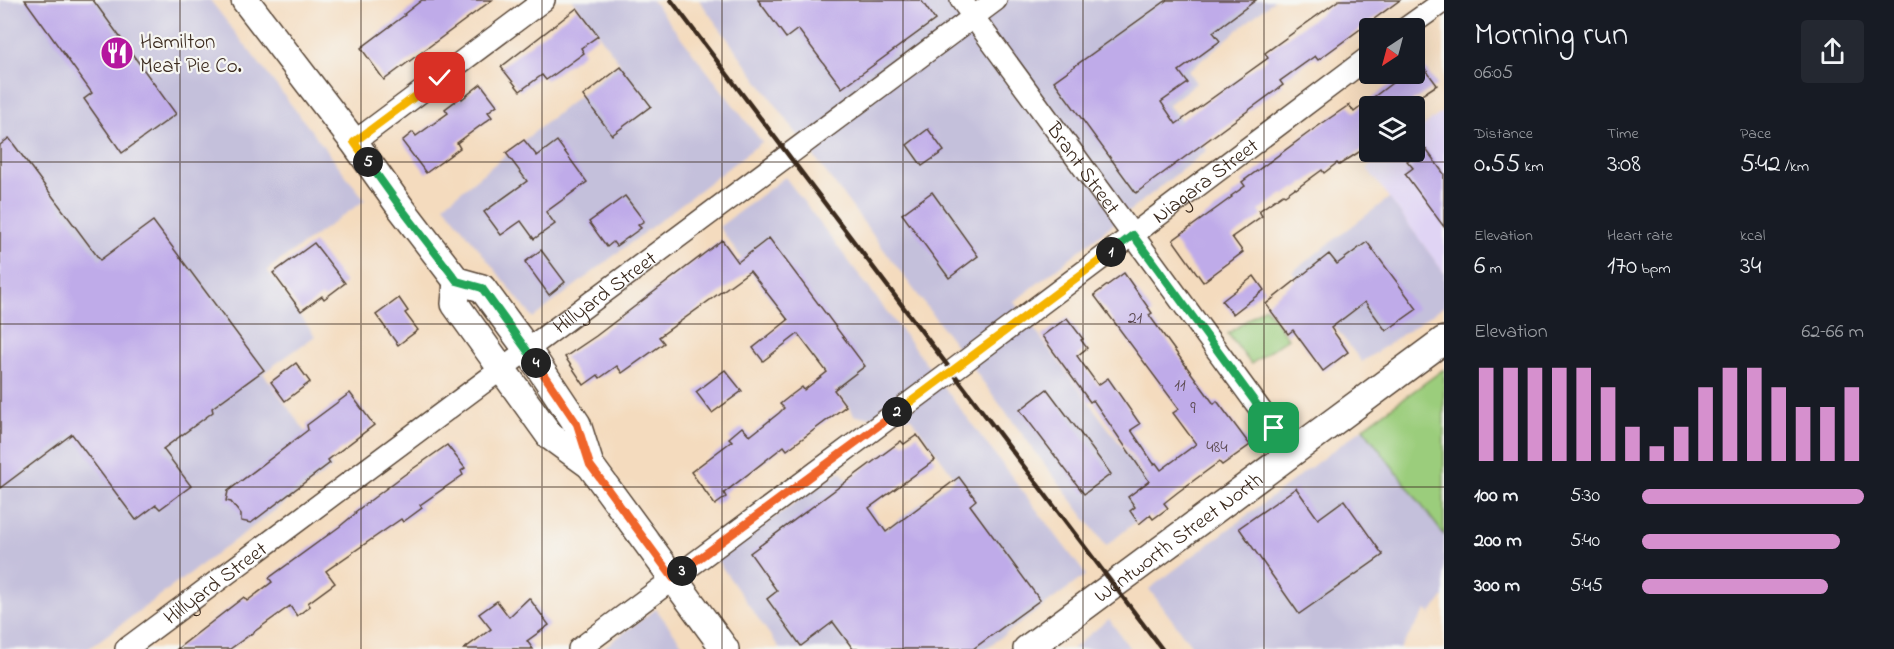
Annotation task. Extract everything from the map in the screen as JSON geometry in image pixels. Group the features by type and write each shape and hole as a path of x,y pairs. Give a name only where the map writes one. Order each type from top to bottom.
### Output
{"main road":[{"path":"245,0 457,281 482,288 527,349 577,424 590,465"},
{"path":"457,281 455,304 550,436 590,465 725,649"},
{"name":"Wentworth Street North","path":"1028,649 1444,340"}],"street":[{"path":"354,142 544,0"},
{"name":"Hillyard Street","path":"126,649 527,349 967,8 996,0"},
{"path":"1420,18 1444,1"},
{"name":"Brant Street","path":"967,8 1292,453"},
{"name":"Niagara Street","path":"579,649 1359,64"}],"shaded area":[{"path":"0,0 210,0 365,200 267,270 315,336 263,373 332,468 88,649 0,649"},
{"path":"572,0 652,0 762,142 533,318 444,205 620,63"},
{"path":"699,0 1274,0 1188,71 1196,83 1168,105 1207,150 1014,302 1162,500 1106,546"},
{"path":"1444,111 1444,273 1367,168 1375,162 1425,162 1425,125"},
{"path":"785,177 1086,575 985,649 780,649 716,559 840,471 886,529 955,478 911,418 855,416 719,227"},
{"path":"1389,198 1444,273 1444,306 1362,362 1292,272"},
{"path":"1363,428 1444,535 1444,597 1430,614 1426,610 1400,649 1194,649 1149,589"},
{"path":"656,609 686,649 602,649"},
{"path":"1109,619 1130,649 1072,649"}],"green space":[{"path":"1265,307 1288,338 1251,364 1228,334"},
{"path":"1444,369 1444,535 1363,428"}],"building":[{"path":"25,0 93,0 176,114 122,153 84,99 92,93"},
{"path":"422,0 492,0 384,80 361,48"},
{"path":"758,0 921,0 935,20 842,88 798,29 786,38"},
{"path":"1167,0 1256,0 1213,32 1220,41 1179,71 1188,83 1161,102 1176,124 1268,58 1265,53 1339,0 1400,0 1375,18 1359,18 1359,30 1318,60 1315,56 1280,81 1283,85 1136,193 1054,81"},
{"path":"577,8 598,36 581,48 584,53 555,74 546,80 542,75 520,91 501,67"},
{"path":"621,67 651,106 612,135 583,96"},
{"path":"1425,69 1437,85 1420,96 1375,96 1391,84 1425,84"},
{"path":"481,84 497,105 488,112 492,117 457,143 460,148 426,173 402,141 413,132 416,136 448,113 445,109"},
{"path":"1349,105 1354,112 1359,108 1359,152 1339,165 1337,163 1324,173 1322,170 1259,211 1262,216 1232,237 1243,252 1203,282 1173,240 1232,197 1245,186 1242,182 1311,131"},
{"path":"928,129 944,151 922,166 907,145"},
{"path":"9,138 100,260 153,221 264,370 212,408 213,412 163,449 191,486 160,509 156,505 136,520 72,434 0,488 0,145"},
{"path":"524,140 537,156 557,141 587,182 546,212 555,224 534,239 521,221 501,235 484,212 527,181 506,153"},
{"path":"1425,148 1444,174 1444,227 1405,174 1413,168 1408,162 1425,162"},
{"path":"932,192 978,256 949,278 902,214"},
{"path":"625,196 644,221 638,225 641,228 616,246 613,242 607,247 589,222"},
{"path":"769,238 865,366 834,390 846,406 787,450 784,446 724,493 726,497 715,505 691,472 732,441 729,438 742,427 750,436 784,408 780,404 802,387 804,390 827,372 798,334 763,361 753,348 788,320 750,271 659,337 664,343 622,373 617,366 600,378 598,375 584,385 565,357 722,240 738,262"},
{"path":"1367,242 1417,309 1386,331 1365,302 1331,328 1348,352 1323,371 1293,330 1288,334 1266,304 1329,254 1337,264"},
{"path":"314,243 345,283 324,299 322,296 301,311 273,273"},
{"path":"541,250 565,282 549,295 525,262"},
{"path":"1124,273 1152,313 1149,315 1170,344 1214,404 1217,401 1250,445 1222,465 1219,462 1164,503 1168,508 1153,519 1150,515 1139,524 1130,511 1135,507 1128,497 1149,481 1093,400 1090,402 1042,336 1067,318 1087,348 1077,356 1098,385 1108,378 1140,424 1131,430 1154,464 1156,463 1161,470 1196,444 1173,413 1179,409 1094,295"},
{"path":"1254,276 1264,290 1233,314 1222,301"},
{"path":"399,298 408,311 405,313 418,330 398,345 376,315"},
{"path":"296,363 310,382 285,401 271,382"},
{"path":"725,370 742,391 712,413 696,392"},
{"path":"1047,389 1111,474 1084,494 1020,410"},
{"path":"350,393 374,425 328,460 330,463 251,523 241,521 241,515 231,502 226,501 228,491 308,430 307,425"},
{"path":"917,435 935,460 869,508 886,532 959,477 976,500 970,505 1040,600 973,649 853,649 833,622 801,646 767,599 777,591 750,553 901,441 904,444"},
{"path":"447,445 465,468 461,471 463,475 420,505 422,508 403,522 401,519 326,571 335,583 308,603 310,606 297,616 290,606 230,649 177,649 244,597 247,601 272,582 269,578"},
{"path":"1296,488 1318,519 1344,500 1383,555 1299,614 1239,528"},
{"path":"529,598 549,625 527,641 533,649 464,649 491,629 479,614 497,601 509,617"}],"railway":[{"path":"671,0 1162,649"}],"place":[{"name":"Hamilton Meat Pie Co.","path":"117,53"}],"route":[{"path":"440,78 354,142 457,281 482,288 527,349 577,424 590,465 673,578 1133,235 1274,428"}]}
